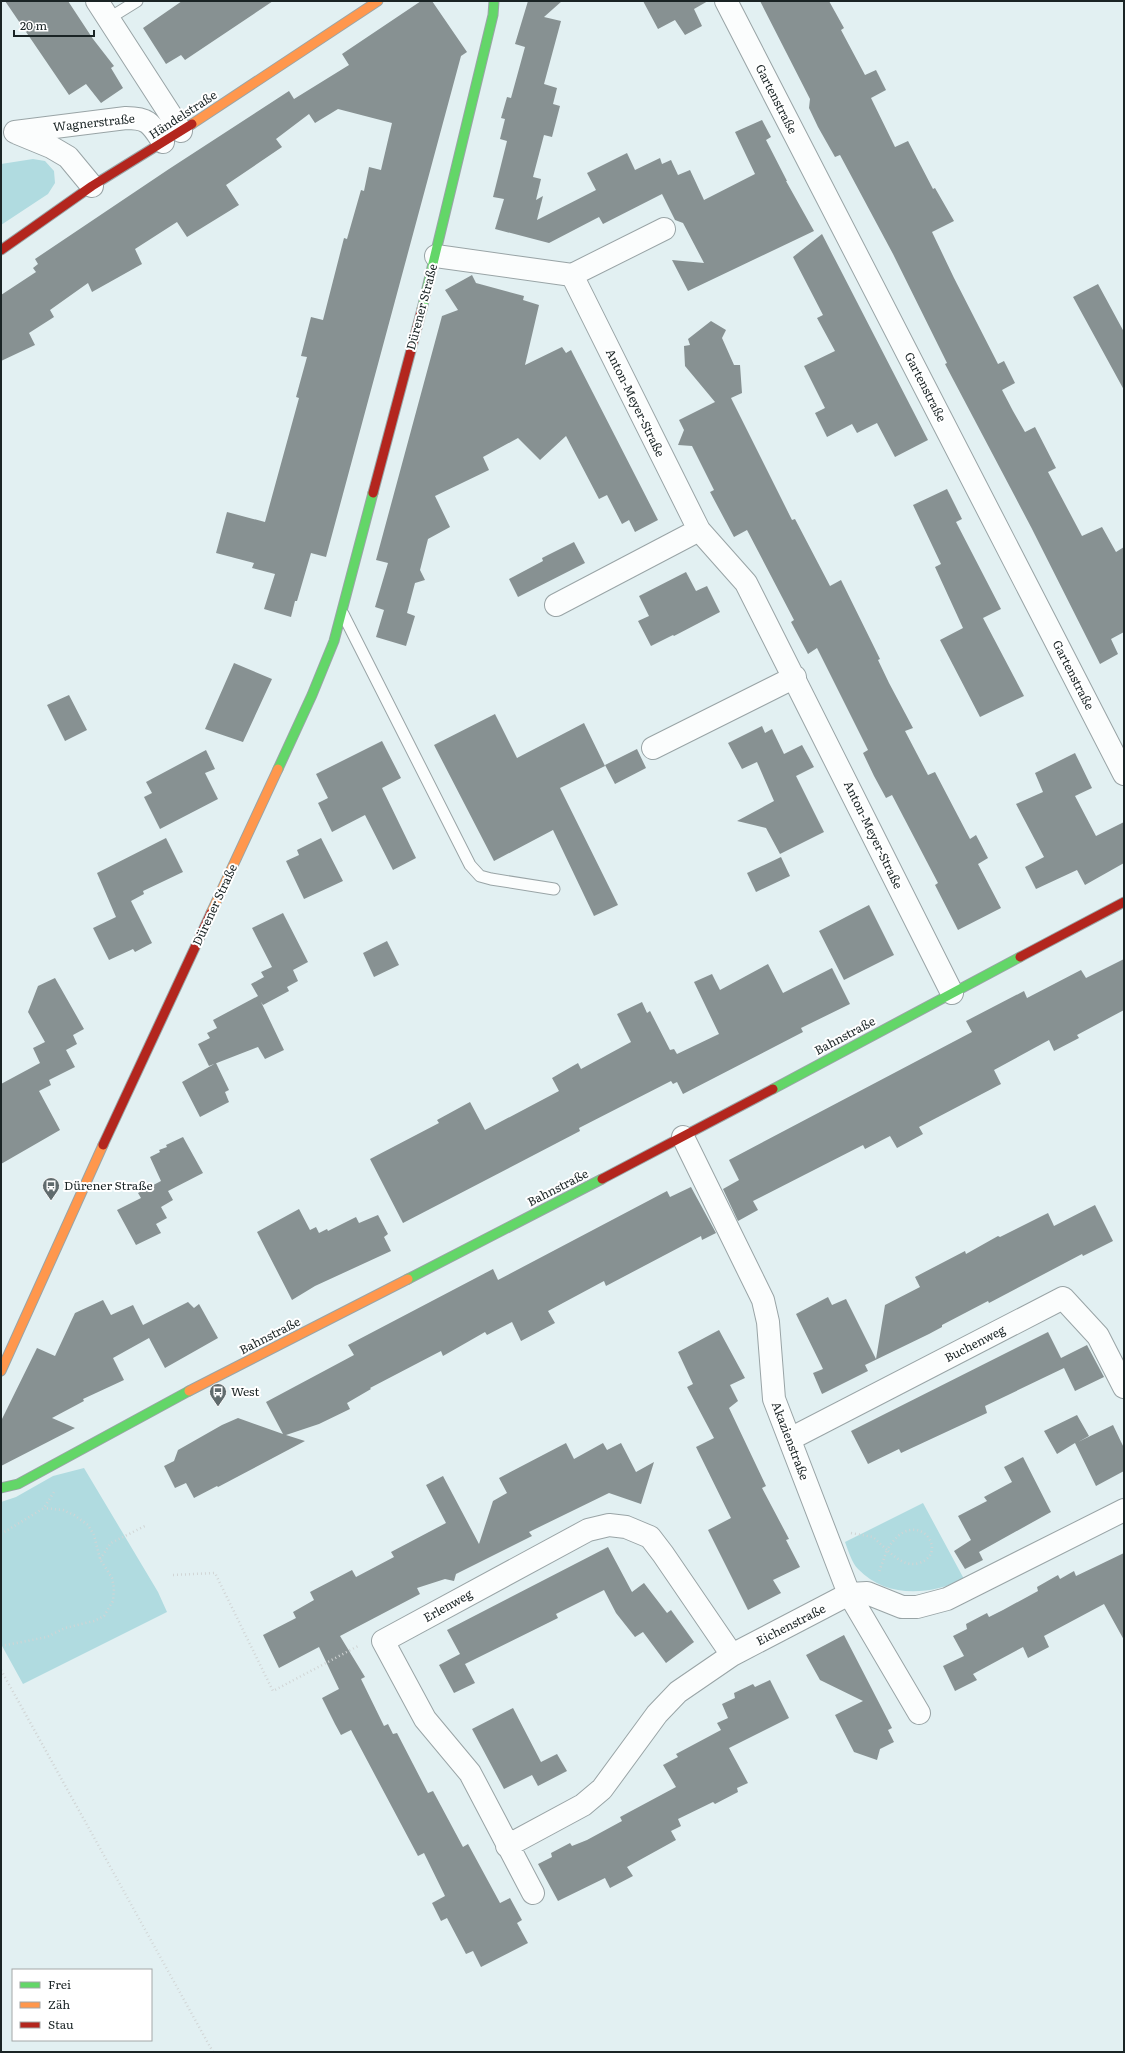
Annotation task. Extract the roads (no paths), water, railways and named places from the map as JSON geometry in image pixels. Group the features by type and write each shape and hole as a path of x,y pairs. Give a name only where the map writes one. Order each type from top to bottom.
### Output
{"street":[{"name":"Händelstraße","path":"1,250 92,186 172,136 378,1"},
{"name":"Dürener Straße","path":"1,1371 79,1197 312,695 334,641 436,256 493,15 494,1"},
{"name":"Gartenstraße","path":"726,1 1124,774"},
{"path":"103,10 172,136"},
{"name":"Wagnerstraße","path":"8,134 126,118 139,118 172,136"},
{"name":"Wagnerstraße","path":"8,134 51,147 68,157 92,186"},
{"path":"436,256 572,275 664,230"},
{"name":"Anton-Meyer-Straße","path":"572,275 699,530 746,583 795,677 952,993"},
{"path":"556,606 699,530"},
{"path":"653,748 795,677"},
{"name":"Bahnstraße","path":"1,1488 18,1484 54,1462 683,1136 1124,902"},
{"name":"Akazienstraße","path":"683,1136 763,1300 768,1322 774,1399 825,1533 919,1713"},
{"name":"Buchenweg","path":"790,1439 1063,1298 1098,1336 1124,1387"},
{"path":"858,1594 902,1607 917,1607 947,1599 1124,1510"},
{"name":"Erlenweg","path":"507,1846 470,1772 425,1719 383,1641 588,1530 609,1525 626,1527 650,1537 732,1655"},
{"name":"Eichenstraße","path":"507,1846 583,1805 602,1789 657,1714 678,1692 732,1655 858,1594"},
{"path":"507,1846 533,1893"}],"lane":[{"path":"103,10 137,1"},
{"path":"342,612 470,865 480,876 554,889"}],"place":[{"name":"Dürener Straße","path":"51,1201"},
{"name":"West","path":"218,1407"}]}
